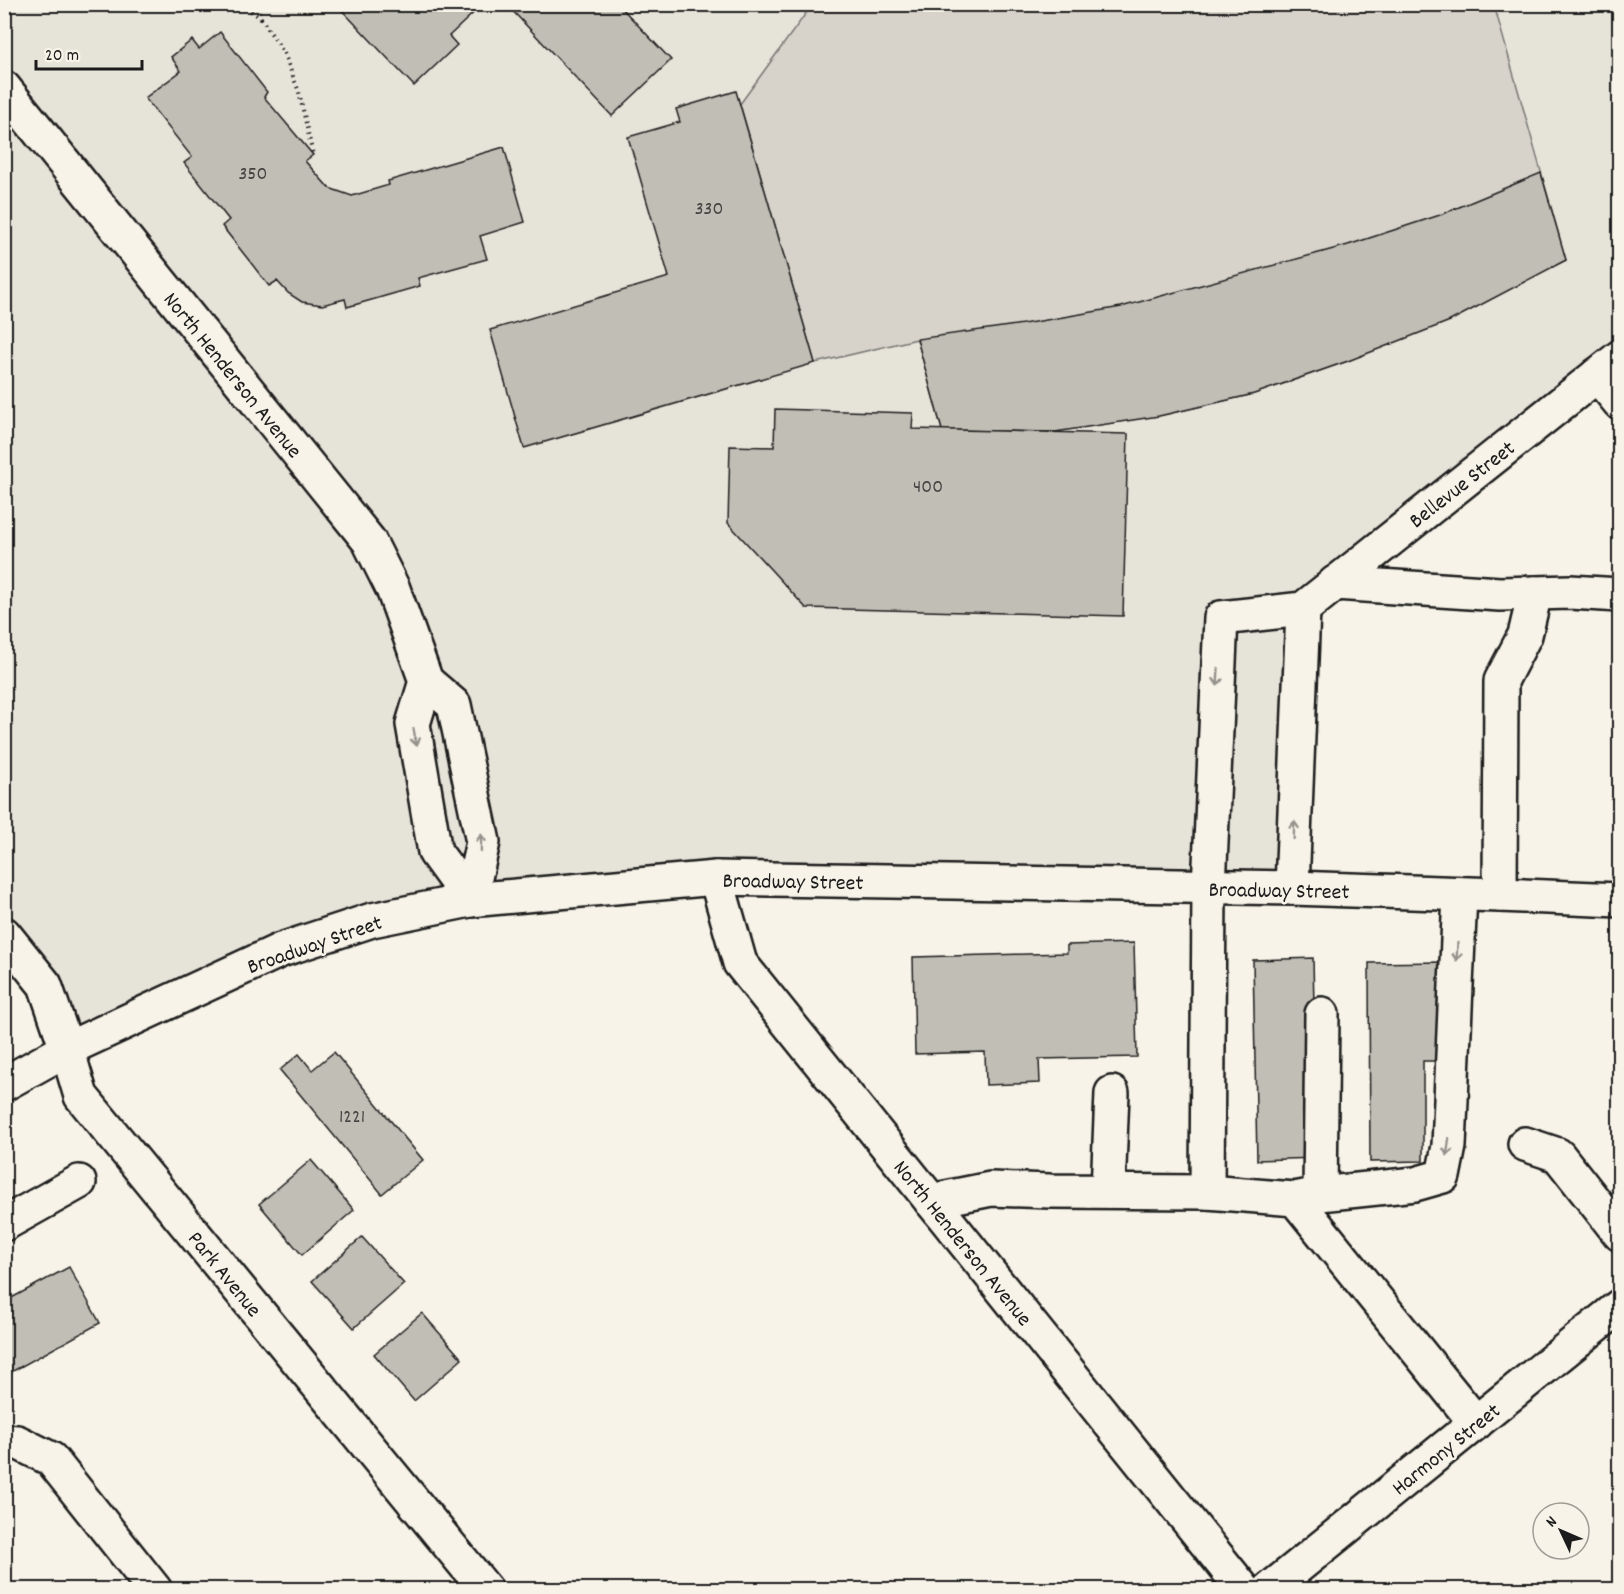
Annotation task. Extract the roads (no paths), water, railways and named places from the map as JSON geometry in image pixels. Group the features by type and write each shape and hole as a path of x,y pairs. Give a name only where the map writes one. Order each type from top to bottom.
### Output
{"street":[{"name":"North Henderson Avenue","path":"4,88 369,541 393,589 426,681 454,705 483,842 470,900"},
{"path":"1608,366 1620,404"},
{"name":"Bellevue Street","path":"1303,609 1608,366"},
{"path":"1335,583 1500,594 1570,592 1620,595"},
{"path":"1500,895 1501,681 1525,635 1535,593"},
{"path":"1207,1192 1209,887 1221,618 1303,609 1292,888"},
{"path":"426,681 412,724 435,852 470,900"},
{"name":"North Henderson Avenue","path":"716,878 740,963 1244,1590"},
{"name":"Broadway Street","path":"4,1084 67,1049 281,950 372,920 470,900 716,878 1292,888 1620,900"},
{"path":"931,1201 991,1189 1308,1196 1415,1184 1443,1176 1449,1146 1460,894"},
{"name":"Park Avenue","path":"4,934 45,985 81,1096 486,1590"},
{"path":"1322,1014 1308,1196 1476,1423"},
{"path":"1108,1191 1112,1093"},
{"path":"1525,1144 1558,1155 1620,1234"},
{"path":"4,1224 80,1182"},
{"name":"Harmony Street","path":"1269,1590 1620,1306"},
{"path":"4,1441 17,1442 51,1459 155,1590"}]}
